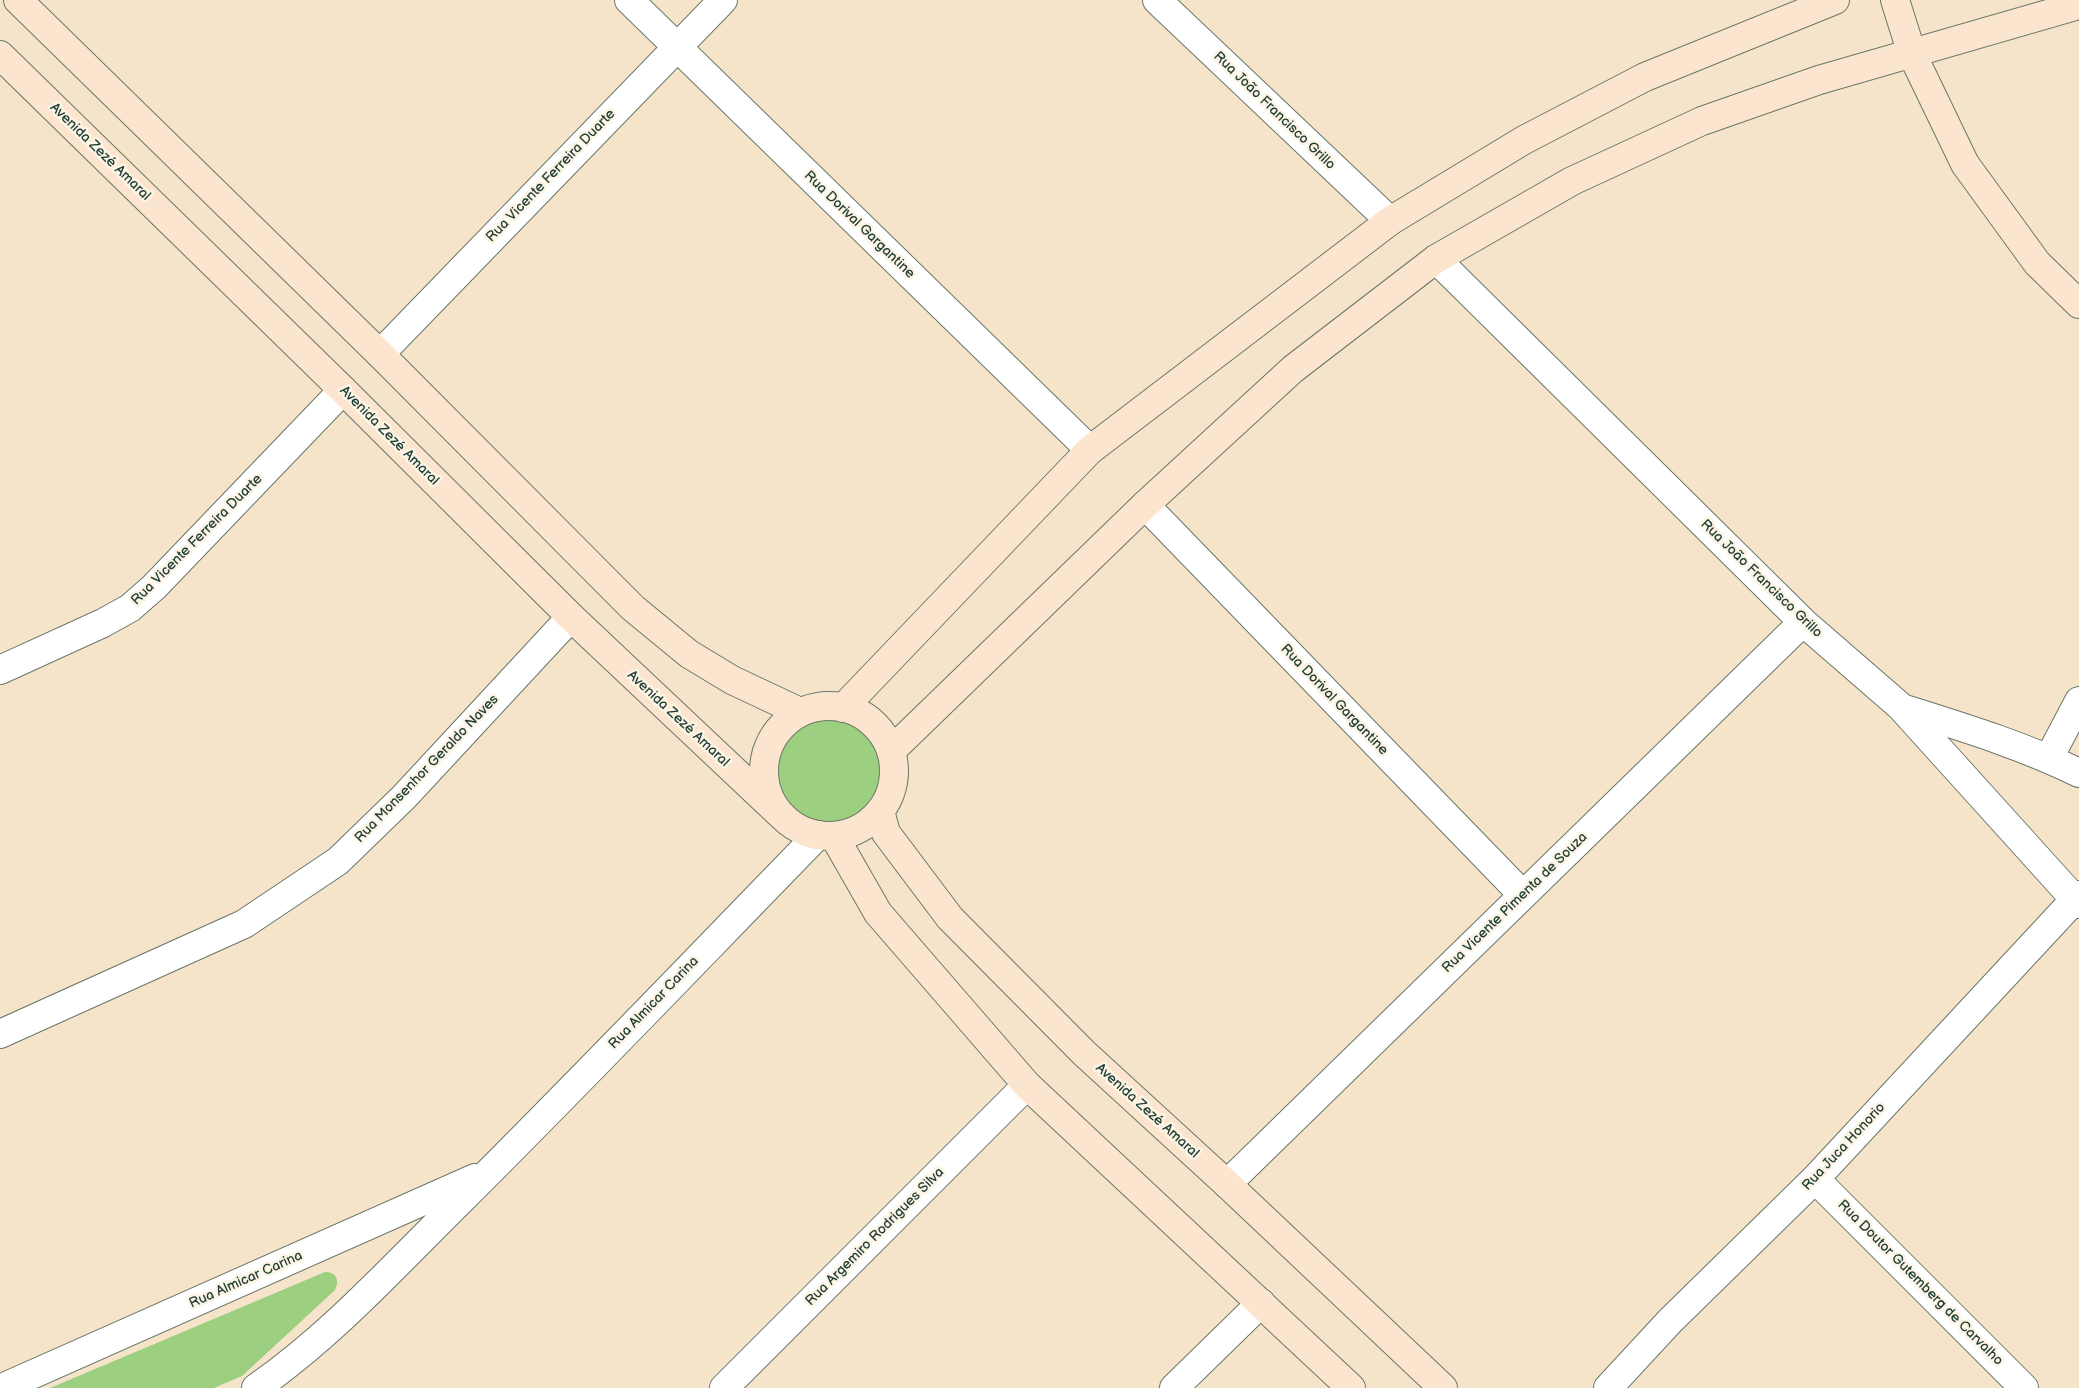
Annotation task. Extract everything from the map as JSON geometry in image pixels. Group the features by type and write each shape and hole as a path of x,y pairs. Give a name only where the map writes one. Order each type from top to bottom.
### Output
{"main road":[{"path":"18,0 380,354 633,608 689,654 732,680 800,712"},
{"path":"844,708 1090,450 1390,221 1524,140 1645,77 1835,0"},
{"path":"1895,0 1912,54 1965,164 2037,263 2079,304"},
{"path":"890,751 1145,505 1293,368 1436,259 1572,181 1702,121 1819,80 2079,5"},
{"name":"Avenida Zezé Amaral","path":"0,55 343,390 570,617 780,814 797,828 826,836 858,829 869,822 880,811 887,800 892,784 894,767 890,751 880,731 864,716 844,708 821,706 800,712 781,726 768,747 763,770 768,794 780,814"},
{"name":"Avenida Zezé Amaral","path":"880,811 886,834 950,918 1084,1053 1227,1184 1443,1388"},
{"path":"826,836 878,913 1027,1085 1351,1388"}],"street":[{"name":"Rua Dorival Gargantine","path":"629,0 1090,450"},
{"name":"Rua Vicente Ferreira Duarte","path":"380,354 723,0"},
{"name":"Rua João Francisco Grillo","path":"1157,0 1390,221"},
{"name":"Rua João Francisco Grillo","path":"1436,259 1803,622 1901,707 2078,900"},
{"name":"Rua Vicente Ferreira Duarte","path":"0,670 103,623 130,608 154,587 343,390"},
{"name":"Rua Dorival Gargantine","path":"1145,505 1522,894"},
{"name":"Rua Monsenhor Geraldo Naves","path":"0,1034 244,924 338,861 404,797 570,617"},
{"name":"Rua Vicente Pimenta de Souza","path":"1227,1184 1522,894 1803,622"},
{"path":"2049,758 2079,701"},
{"path":"1901,707 1984,734 2049,758 2079,773"},
{"name":"Rua Almicar Carina","path":"256,1388 292,1363 334,1326 826,836"},
{"name":"Rua Juca Honorio","path":"1608,1388 1670,1321 1815,1178 2078,900"},
{"name":"Rua Argemiro Rodrigues Silva","path":"724,1388 1027,1085"},
{"name":"Rua Almicar Carina","path":"2,1388 490,1171"},
{"name":"Rua Doutor Gutemberg de Carvalho","path":"1815,1178 2024,1388"},
{"path":"1174,1388 1261,1303"}],"green space":[{"path":"831,714 853,718 871,731 884,749 888,771 884,793 871,811 853,824 831,828 809,824 791,811 778,793 774,771 778,749 791,731 809,718"},
{"path":"325,1272 332,1273 336,1277 335,1290 242,1376 214,1388 50,1388"}]}
